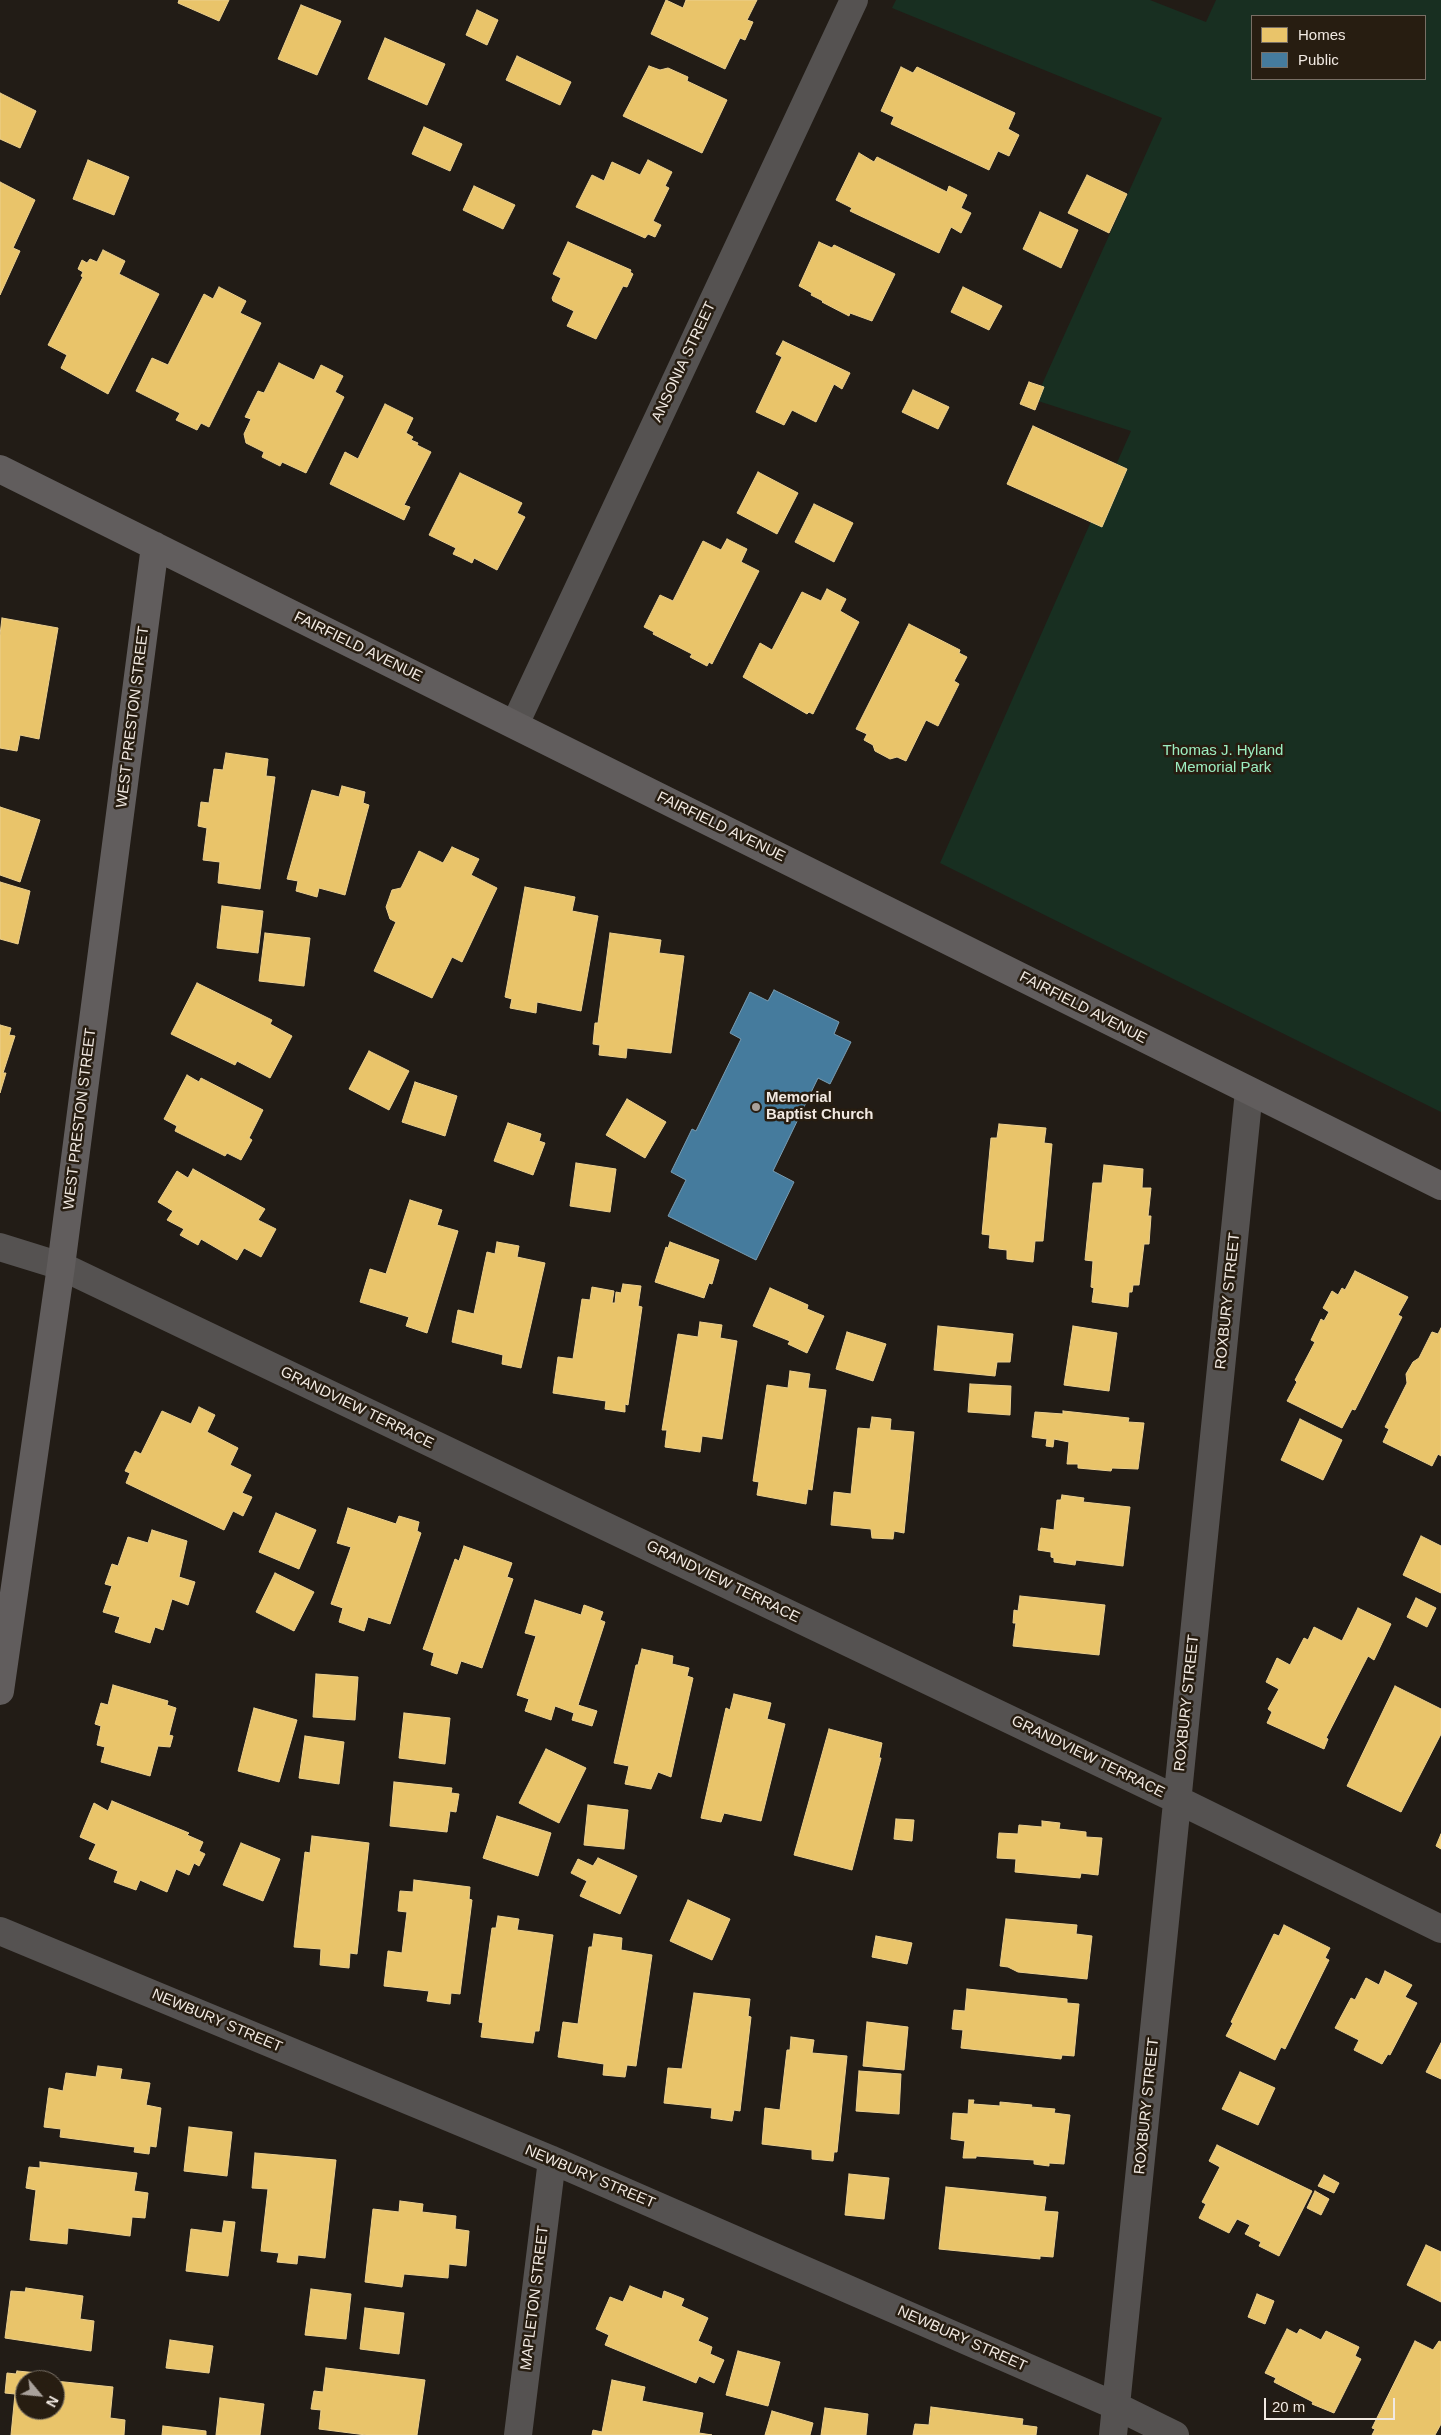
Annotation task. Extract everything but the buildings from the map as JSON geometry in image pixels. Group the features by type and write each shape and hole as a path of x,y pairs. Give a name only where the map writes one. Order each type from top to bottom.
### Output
{"main road":[{"name":"FAIRFIELD AVENUE","path":"0,469 1441,1186"},
{"name":"WEST PRESTON STREET","path":"0,1691 61,1266 155,546"}],"street":[{"name":"ANSONIA STREET","path":"515,724 854,0"},
{"name":"ROXBURY STREET","path":"1113,2435 1249,1091"},
{"name":"GRANDVIEW TERRACE","path":"0,1247 61,1266 1178,1800 1441,1928"},
{"name":"NEWBURY STREET","path":"0,1931 552,2160 1116,2406 1176,2435"},
{"name":"MAPLETON STREET","path":"518,2435 552,2160"}],"green space":[{"name":"Thomas J. Hyland Memorial Park","path":"896,0 1150,0 1206,22 1216,0 1441,0 1441,1112 940,863 1131,431 1035,400 1162,118 892,8"}],"place":[{"name":"Memorial Baptist Church","path":"756,1107"}]}
